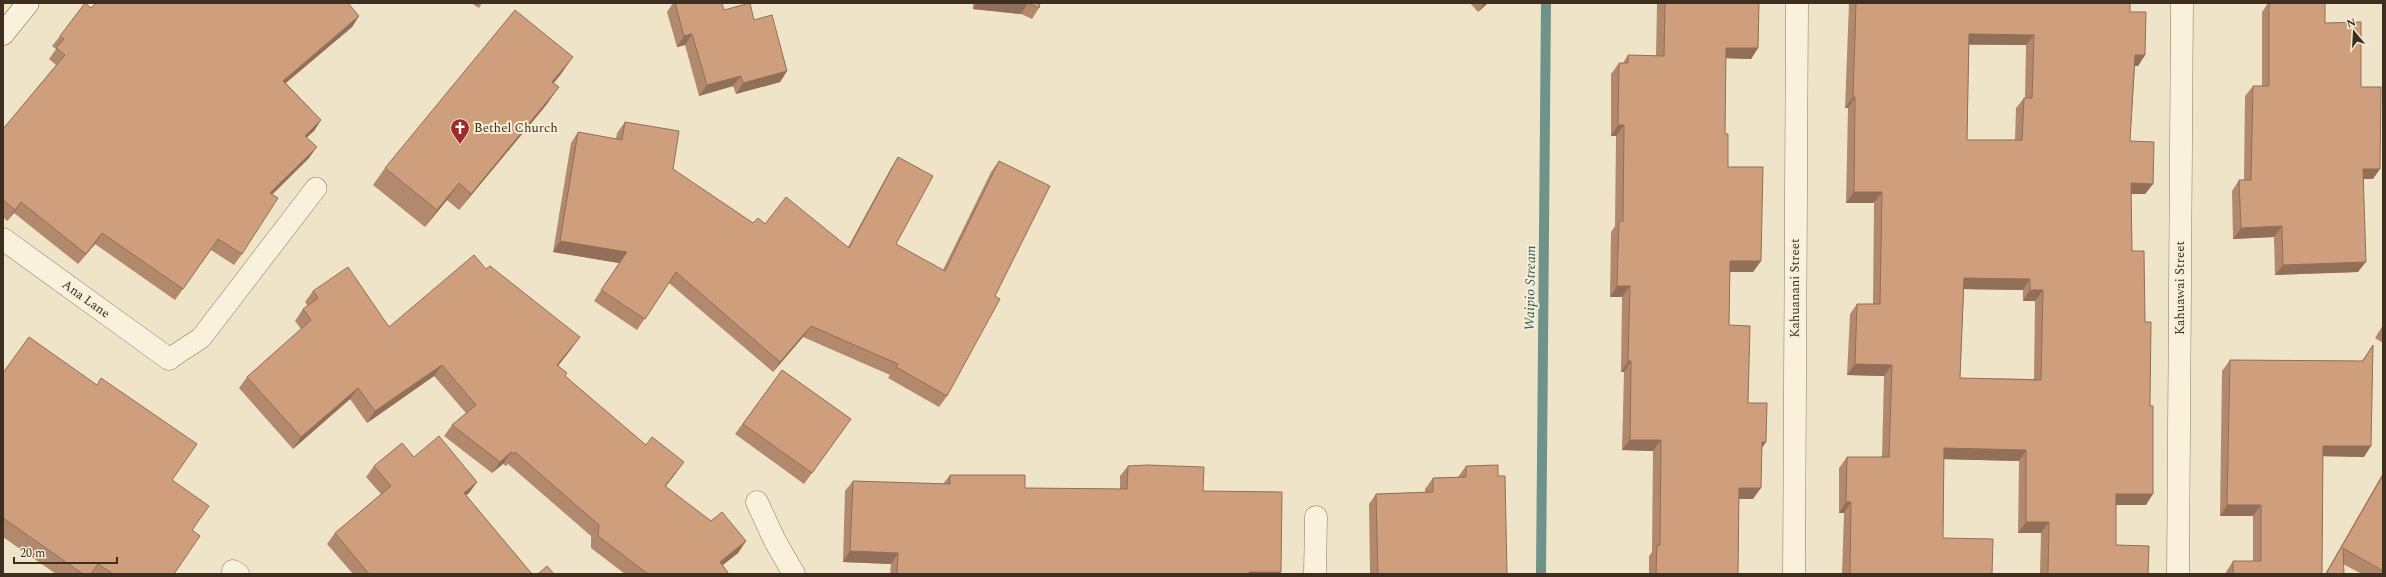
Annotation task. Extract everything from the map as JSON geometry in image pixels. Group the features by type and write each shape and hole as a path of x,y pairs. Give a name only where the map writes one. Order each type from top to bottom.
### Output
{"street":[{"path":"3,34 28,3"},
{"name":"Kahuanani Street","path":"1794,574 1796,3"},
{"name":"Kahuawai Street","path":"2178,574 2182,3"},
{"name":"Ana Lane","path":"3,239 169,359"},
{"path":"757,502 775,541 794,574"},
{"path":"1315,574 1316,518"}],"lane":[{"path":"169,359 202,338 316,188"}],"building":[{"path":"85,3 91,8 96,3 348,3 359,16 283,81 321,120 305,136 317,147 270,193 278,198 242,254 218,239 183,289 102,233 86,254 21,202 15,210 3,200 3,129 65,55 56,48 64,39 60,36"},
{"path":"675,3 722,3 724,10 750,3 754,20 772,15 787,71 743,83 741,76 707,85 692,34 684,36"},
{"path":"1028,3 1040,3 1039,8"},
{"path":"1665,3 1759,3 1758,48 1726,48 1725,134 1728,134 1728,167 1763,167 1761,261 1730,261 1729,325 1750,326 1748,403 1767,403 1766,442 1762,442 1761,488 1739,488 1738,574 1656,574 1657,545 1660,545 1661,440 1630,440 1631,361 1628,361 1630,286 1617,286 1619,221 1623,221 1624,125 1618,125 1619,63 1628,63 1628,55 1664,56"},
{"path":"1856,3 2130,3 2130,12 2146,12 2145,55 2135,55 2130,141 2154,142 2153,184 2131,183 2132,251 2144,251 2145,322 2151,322 2150,406 2153,406 2153,494 2116,494 2116,545 2149,546 2148,574 2048,574 2049,522 2026,522 2026,450 1944,448 1943,538 1993,539 1992,574 1850,574 1851,502 1846,502 1847,457 1889,457 1892,365 1855,364 1857,304 1880,304 1882,192 1854,192 1855,97 1853,97","holes":["1969,34 2034,35 2032,98 2024,98 2022,140 1967,140","1964,278 2030,279 2030,290 2043,290 2041,380 1960,378"]},
{"path":"2269,3 2325,3 2325,23 2361,22 2361,87 2381,87 2380,169 2363,169 2366,262 2283,265 2282,226 2241,228 2239,180 2251,180 2253,86 2269,86"},
{"name":"Bethel Church","path":"515,10 573,57 552,82 559,87 471,194 459,183 437,210 385,168"},
{"path":"625,122 679,131 673,169 753,223 758,218 765,224 786,197 849,248 898,157 933,176 896,244 945,271 999,161 1050,186 995,296 1000,299 947,396 896,367 898,364 811,326 780,362 676,272 645,319 601,290 627,252 560,241 578,132 622,140"},
{"path":"474,255 486,269 490,266 580,337 557,365 567,373 565,376 646,445 652,437 684,462 665,486 711,521 722,512 746,541 720,562 729,574 648,574 598,536 599,525 515,452 514,454 511,452 500,462 452,425 476,405 442,365 375,411 358,388 301,437 247,377 311,320 303,309 318,298 313,291 348,267 389,327"},
{"path":"29,337 97,385 101,378 197,444 172,480 209,506 192,530 200,536 174,574 113,574 98,564 91,574 83,574 3,518 3,373"},
{"path":"2373,345 2371,446 2323,446 2322,574 2233,574 2233,561 2261,561 2261,505 2227,505 2230,360 2363,361"},
{"path":"782,370 851,419 812,473 743,424"},
{"path":"439,436 477,482 464,493 532,574 369,574 335,533 391,486 374,466 402,443 414,457"},
{"path":"1147,465 1204,467 1203,491 1282,492 1281,572 1249,572 1249,574 897,574 898,553 850,551 853,481 950,484 950,475 1025,475 1025,488 1127,489 1128,466"},
{"path":"1498,465 1498,476 1505,476 1507,574 1378,574 1376,494 1433,492 1433,478 1466,477 1466,466"},
{"path":"2383,475 2383,571 2343,548 2344,574 2326,574"},
{"path":"547,566 554,574 538,574"}],"waterway":[{"name":"Waipio Stream","path":"1541,574 1546,3"}],"place":[{"name":"Bethel Church","path":"460,145"}]}
